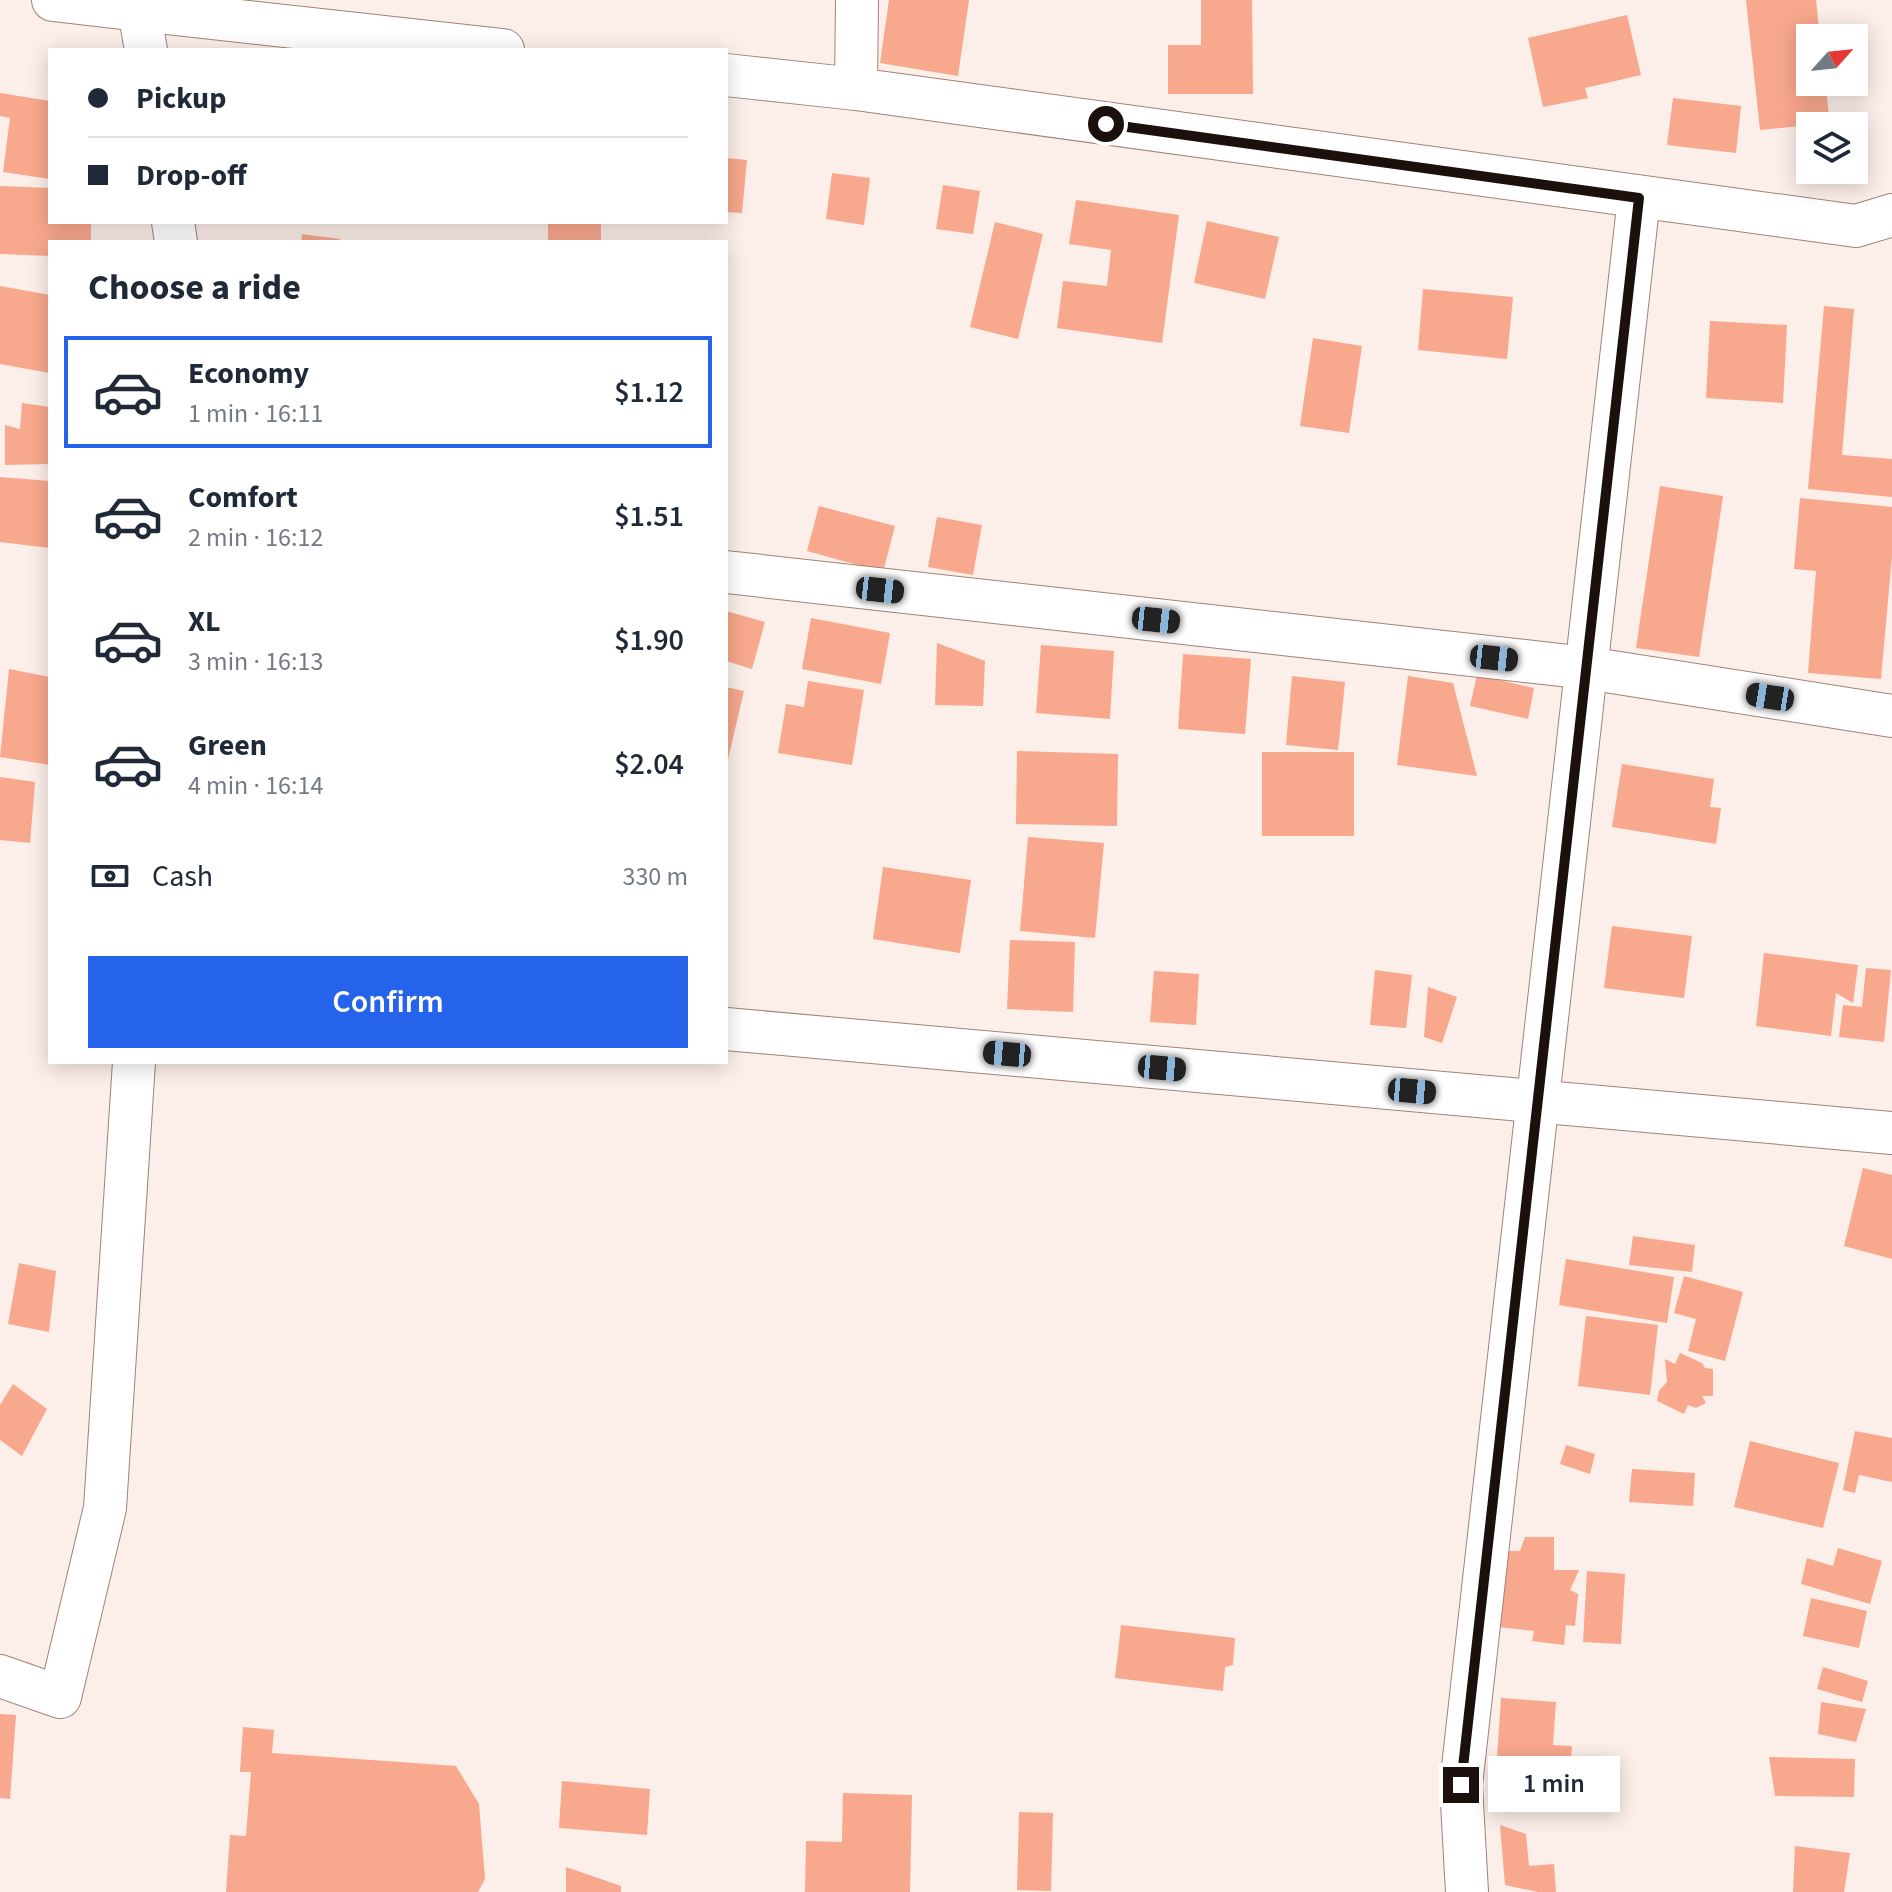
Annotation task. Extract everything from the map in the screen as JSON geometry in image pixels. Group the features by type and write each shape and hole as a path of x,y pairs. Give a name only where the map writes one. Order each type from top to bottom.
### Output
{"street":[{"path":"53,0 142,30 467,48"},
{"path":"856,89 857,0"},
{"path":"728,75 856,89 1856,226 1892,215"},
{"path":"1467,1892 1461,1785 1639,198"},
{"path":"728,572 1587,668 1892,716"},
{"path":"728,1029 1892,1133"},
{"path":"0,1676 60,1697 105,1508 134,1064"}],"building":[{"path":"889,0 969,0 958,76 880,63"},
{"path":"1201,0 1252,0 1253,94 1168,94 1168,45 1201,45"},
{"path":"1746,0 1816,0 1819,24 1796,24 1796,96 1827,96 1829,112 1796,112 1796,126 1760,130"},
{"path":"1627,15 1641,75 1585,88 1588,98 1543,107 1528,38"},
{"path":"0,93 48,101 48,179 3,172 10,118 0,116"},
{"path":"1673,98 1741,106 1736,153 1667,145"},
{"path":"728,158 747,160 742,213 728,212"},
{"path":"832,173 870,178 864,225 826,219"},
{"path":"943,185 980,191 973,234 936,229"},
{"path":"0,186 48,188 48,224 91,224 91,240 48,240 48,256 0,254"},
{"path":"1076,200 1179,215 1162,343 1057,328 1063,281 1107,286 1111,250 1069,244"},
{"path":"1207,221 1279,237 1265,299 1194,283"},
{"path":"995,222 1043,234 1018,339 970,327"},
{"path":"548,224 601,224 601,240 548,240"},
{"path":"302,234 340,239 340,240 301,240"},
{"path":"0,286 48,295 48,373 0,364"},
{"path":"1423,289 1513,297 1507,359 1418,350"},
{"path":"1824,306 1854,309 1842,455 1892,459 1892,497 1808,489"},
{"path":"1710,321 1787,325 1783,403 1706,398"},
{"path":"1313,338 1362,346 1349,433 1300,426"},
{"path":"22,403 48,407 48,464 5,465 5,425 20,429"},
{"path":"0,477 48,481 48,548 0,542"},
{"path":"1660,486 1723,496 1699,657 1636,648"},
{"path":"1800,498 1892,507 1892,556 1881,679 1808,673 1816,571 1794,569"},
{"path":"819,506 895,526 883,572 807,551"},
{"path":"937,517 982,525 973,575 928,567"},
{"path":"728,612 765,622 752,669 728,662"},
{"path":"811,618 890,633 881,684 802,669"},
{"path":"937,643 985,661 983,706 935,705"},
{"path":"1041,645 1114,651 1110,719 1036,713"},
{"path":"1183,654 1251,659 1245,734 1178,729"},
{"path":"9,669 48,677 48,765 0,757"},
{"path":"1477,675 1534,688 1528,719 1470,706"},
{"path":"1292,676 1345,682 1338,750 1286,745"},
{"path":"1408,676 1453,683 1477,776 1397,765"},
{"path":"808,681 864,690 852,765 778,753 786,704 804,707"},
{"path":"728,687 744,691 728,759"},
{"path":"1017,751 1118,754 1117,826 1016,824"},
{"path":"1262,752 1354,752 1354,836 1262,836"},
{"path":"1622,764 1714,779 1710,807 1721,808 1716,844 1612,827"},
{"path":"0,777 35,782 30,843 0,840"},
{"path":"1028,837 1104,843 1095,938 1020,931"},
{"path":"883,867 971,880 960,953 873,939"},
{"path":"1612,926 1692,936 1684,998 1604,988"},
{"path":"1010,940 1075,942 1073,1012 1007,1009"},
{"path":"1764,953 1858,965 1853,1003 1836,993 1831,1036 1756,1026"},
{"path":"1866,968 1891,970 1884,1042 1839,1037 1843,1005 1862,1007"},
{"path":"1375,970 1412,975 1406,1028 1370,1025"},
{"path":"1154,971 1199,974 1196,1025 1150,1022"},
{"path":"1428,987 1457,997 1442,1043 1424,1037"},
{"path":"1863,1168 1892,1175 1892,1259 1844,1246"},
{"path":"1633,1236 1695,1245 1692,1272 1629,1265"},
{"path":"1566,1259 1674,1277 1667,1323 1559,1305"},
{"path":"19,1263 56,1271 49,1332 8,1324"},
{"path":"1684,1276 1743,1292 1725,1361 1688,1351 1696,1319 1674,1313"},
{"path":"1586,1316 1658,1325 1650,1395 1578,1386"},
{"path":"1680,1353 1702,1363 1705,1368 1713,1369 1713,1396 1702,1396 1706,1403 1696,1408 1688,1405 1684,1414 1657,1401 1659,1391 1667,1382 1665,1359 1675,1364"},
{"path":"13,1384 47,1409 22,1456 0,1440 0,1405"},
{"path":"1855,1431 1892,1438 1892,1482 1859,1475 1855,1493 1843,1490"},
{"path":"1750,1441 1839,1463 1823,1528 1734,1507"},
{"path":"1566,1445 1595,1454 1590,1474 1560,1464"},
{"path":"1632,1469 1695,1473 1693,1506 1629,1502"},
{"path":"1525,1537 1554,1537 1554,1570 1579,1570 1570,1590 1578,1594 1575,1626 1566,1625 1564,1645 1532,1641 1534,1631 1498,1627 1502,1551 1520,1551"},
{"path":"1838,1548 1882,1561 1870,1604 1801,1584 1807,1558 1833,1566"},
{"path":"1587,1571 1625,1574 1621,1644 1583,1642"},
{"path":"1811,1598 1867,1611 1859,1648 1803,1636"},
{"path":"1121,1625 1235,1638 1233,1665 1225,1667 1223,1691 1115,1678"},
{"path":"1823,1667 1868,1681 1862,1702 1817,1689"},
{"path":"1501,1698 1556,1702 1553,1745 1572,1746 1570,1770 1548,1768 1547,1779 1540,1779 1541,1772 1528,1771 1527,1783 1510,1782 1510,1775 1496,1774"},
{"path":"1821,1702 1866,1709 1856,1742 1818,1734"},
{"path":"0,1714 16,1715 10,1799 0,1798"},
{"path":"243,1727 274,1730 272,1753 456,1766 479,1804 485,1879 478,1892 226,1892 230,1835 246,1836 251,1772 240,1772"},
{"path":"1769,1757 1855,1759 1854,1797 1775,1796"},
{"path":"562,1781 650,1789 647,1835 559,1828"},
{"path":"843,1793 912,1795 910,1892 805,1892 806,1841 842,1842"},
{"path":"1019,1812 1053,1813 1051,1891 1017,1890"},
{"path":"1500,1825 1526,1834 1529,1866 1554,1864 1556,1892 1538,1892 1505,1885"},
{"path":"1795,1846 1850,1853 1844,1892 1793,1892"},
{"path":"566,1867 621,1886 621,1892 566,1892"}],"route":[{"path":"1106,124 1639,198 1461,1785"}]}
